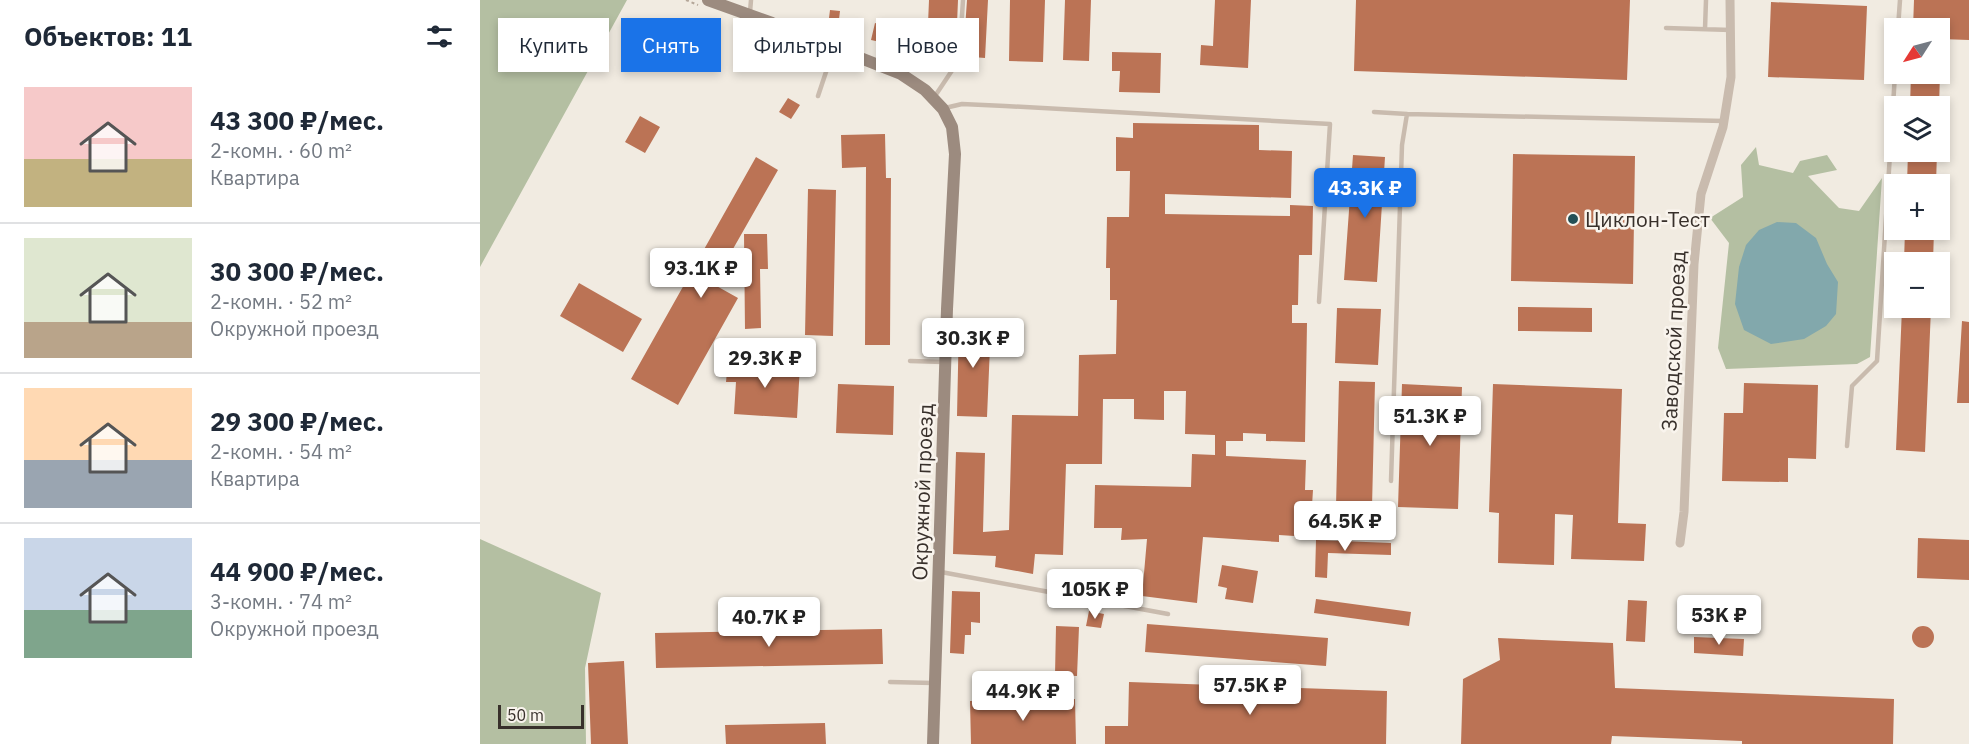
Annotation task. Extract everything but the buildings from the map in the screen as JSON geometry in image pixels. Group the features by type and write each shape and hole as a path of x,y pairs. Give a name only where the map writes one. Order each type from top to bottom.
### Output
{"street":[{"name":"Окружной проезд","path":"708,0 758,18"},
{"name":"Заводской проезд","path":"1680,543 1684,512 1693,276 1701,194 1724,121 1731,77 1730,0"},
{"name":"Окружной проезд","path":"864,60 901,74 925,90 943,109 952,127 955,154 945,362 933,744"}],"lane":[{"path":"750,15 751,0"},
{"path":"962,18 963,0"},
{"path":"1705,29 1706,0"},
{"path":"1899,18 1900,0"},
{"path":"1666,28 1731,30"},
{"path":"818,96 826,72"},
{"path":"933,99 951,72"},
{"path":"1847,446 1852,386 1877,361 1894,84"},
{"path":"943,109 962,104 1330,124 1319,302"},
{"path":"1374,112 1724,121"},
{"path":"1391,481 1402,145 1407,114"},
{"path":"910,361 945,362"},
{"path":"939,572 1168,614"},
{"path":"890,682 935,682"}],"green space":[{"path":"480,0 627,0 609,33 609,18 498,18 498,72 587,72 480,267"},
{"path":"1756,147 1759,165 1793,173 1800,161 1827,155 1837,170 1808,176 1839,208 1859,211 1882,178 1870,357 1857,364 1726,369 1718,348 1729,243 1710,218 1743,197 1741,165"},
{"path":"480,539 601,593 585,668 586,744 480,744"}],"water":[{"path":"1777,222 1796,223 1816,238 1838,282 1836,314 1826,326 1804,339 1771,344 1744,330 1735,304 1739,267 1746,245 1759,230"}],"place":[{"name":"Циклон-Тест","path":"1573,219"}]}
